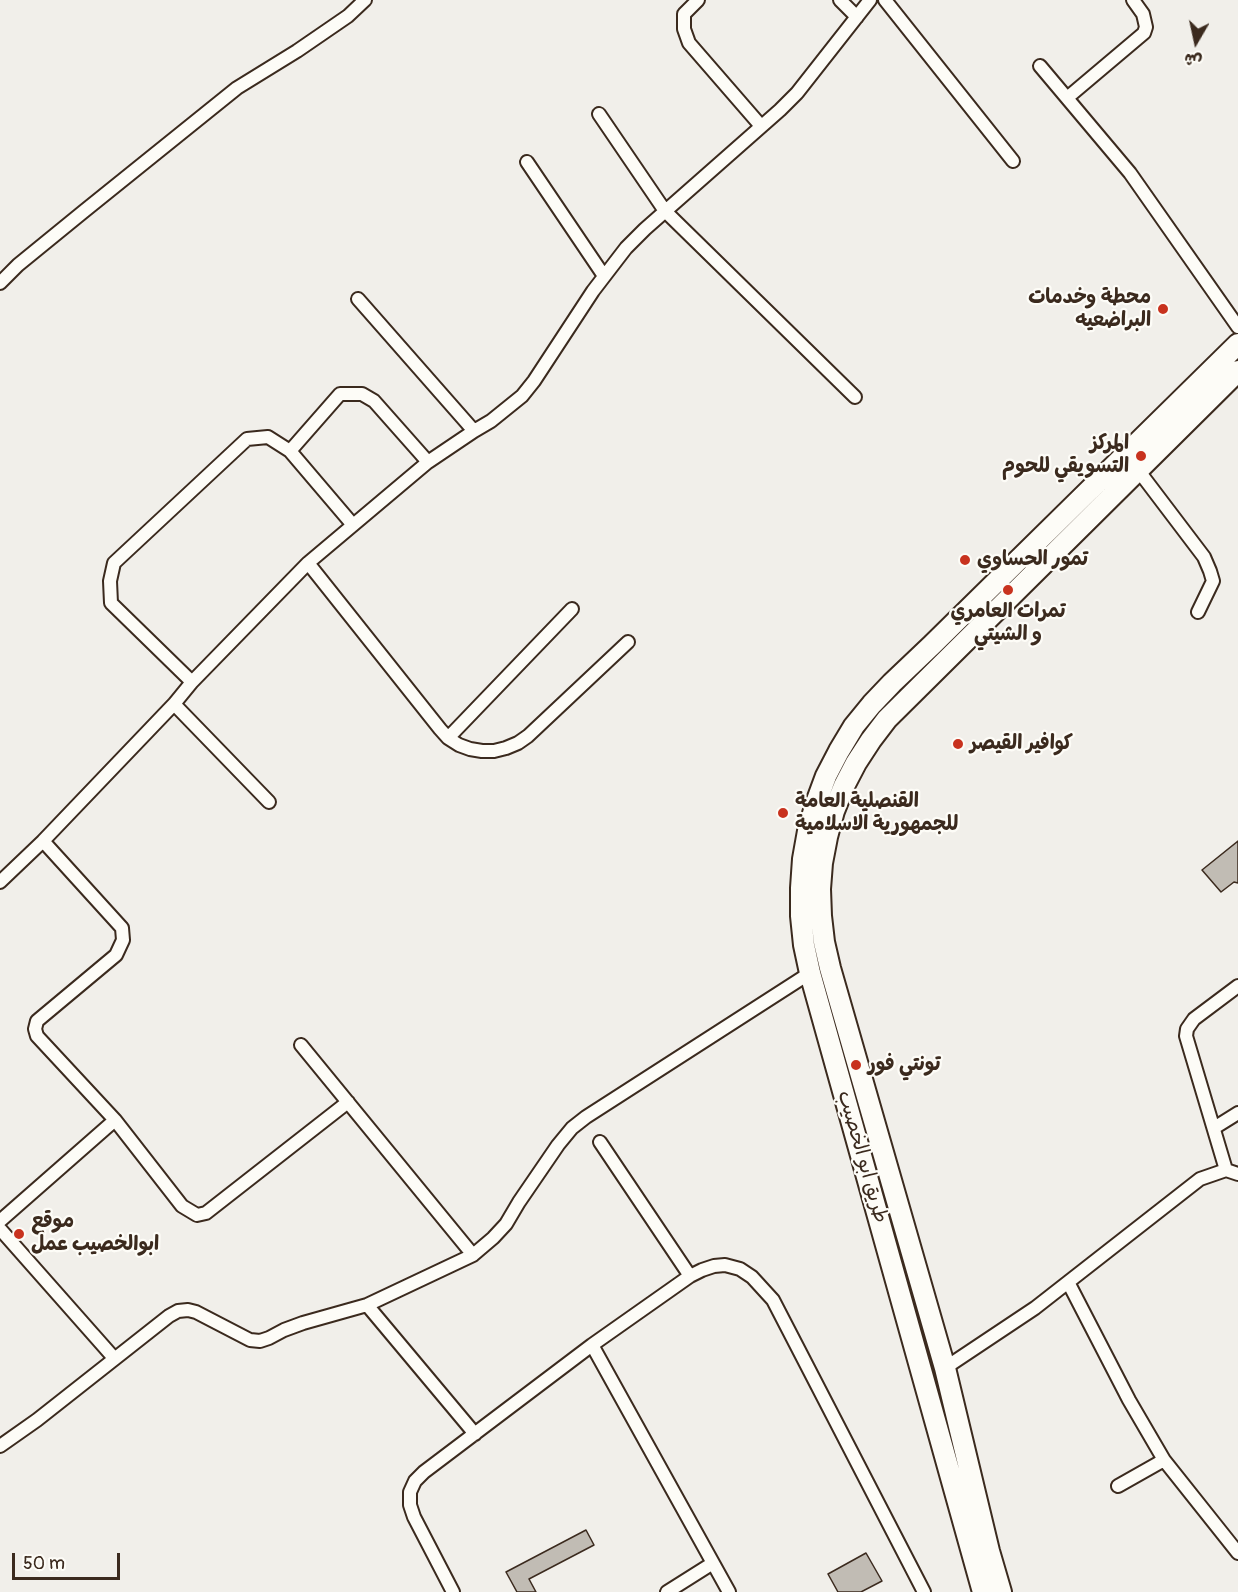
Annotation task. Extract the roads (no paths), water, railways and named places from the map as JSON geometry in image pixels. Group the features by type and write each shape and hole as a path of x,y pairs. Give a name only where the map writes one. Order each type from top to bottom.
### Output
{"main road":[{"name":"طريق ابو الخصيب","path":"983,1592 810,973 801,916 805,850 816,803 826,776 854,726 872,704 1238,344"},
{"name":"طريق ابو الخصيب","path":"1001,1592 945,1368 836,991 824,942 821,916 822,862 834,811 848,778 871,740 888,719 1238,371"},
{"path":"894,1271 915,1264"}],"street":[{"path":"0,283 18,265 237,87 297,51 348,16 365,0"},
{"path":"698,0 684,14 684,29 689,43 761,126"},
{"path":"840,0 856,17"},
{"path":"0,882 43,841 174,704 192,682 308,564 428,462 491,421 522,396 604,276 626,248 797,93 870,0"},
{"path":"885,0 1012,161"},
{"path":"1067,98 1144,33 1146,27 1143,14 1133,0"},
{"path":"1040,66 1130,173 1238,327"},
{"path":"599,114 665,211 855,397"},
{"path":"527,162 604,276"},
{"path":"358,299 474,431"},
{"path":"290,451 340,394 362,394 374,401 428,462"},
{"path":"192,682 111,603 110,581 114,563 247,439 268,436 290,451 353,525"},
{"path":"1138,470 1204,557 1210,571 1213,580 1198,612"},
{"path":"308,564 448,738 470,749 482,751 506,748 518,743 628,642"},
{"path":"448,738 572,609"},
{"path":"174,704 269,802"},
{"path":"43,841 122,928 123,940 116,955 37,1021 35,1029 37,1036 115,1120 182,1206 197,1215 206,1213 348,1102"},
{"path":"0,1446 178,1311 196,1312 250,1340 260,1341 303,1323 367,1305 473,1255 506,1224 558,1145 572,1128 598,1108 810,973"},
{"path":"945,1368 1035,1308 1200,1179 1232,1172 1214,1128 1187,1042 1188,1029 1194,1019 1238,986"},
{"path":"301,1045 473,1255"},
{"path":"1214,1128 1238,1113"},
{"path":"0,1221 115,1120"},
{"path":"600,1142 690,1276"},
{"path":"0,1229 114,1359"},
{"path":"453,1592 414,1517 410,1505 410,1492 415,1481 592,1345 690,1276 714,1266 725,1265 740,1269 752,1277 773,1300 924,1592"},
{"path":"1068,1282 1129,1400 1164,1460 1238,1553"},
{"path":"367,1305 475,1434"},
{"path":"592,1345 729,1592"},
{"path":"1118,1486 1164,1460"},
{"path":"667,1592 713,1563"}],"place":[{"name":"محطة وخدمات البراضعيه","path":"1163,309"},
{"name":"المركز التسويقي للحوم","path":"1141,456"},
{"name":"تمور الحساوي","path":"965,560"},
{"name":"تمرات العامري و الشيتي","path":"1008,590"},
{"name":"كوافير القيصر","path":"958,744"},
{"name":"القنصلية العامة للجمهورية الاسلامية","path":"783,813"},
{"name":"تونتي فور","path":"856,1065"},
{"name":"موقع ابوالخصيب عمل","path":"19,1234"}]}
